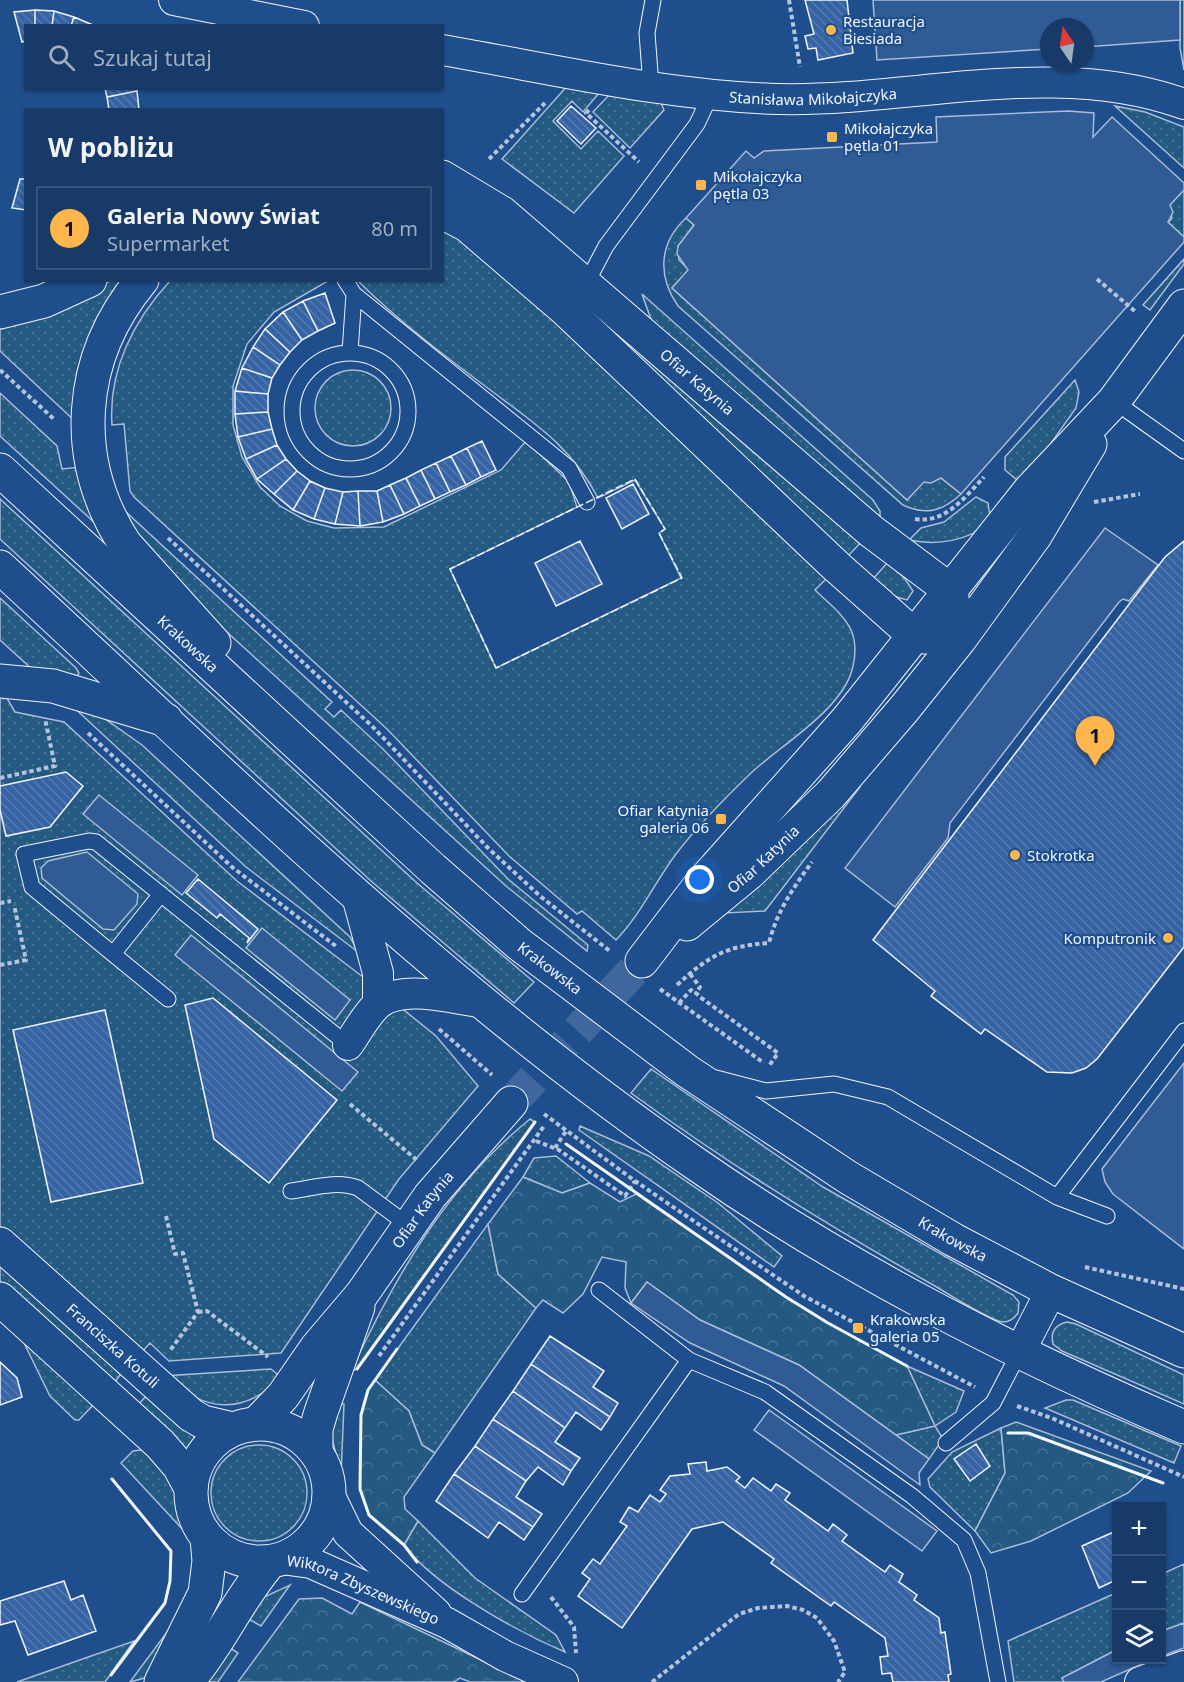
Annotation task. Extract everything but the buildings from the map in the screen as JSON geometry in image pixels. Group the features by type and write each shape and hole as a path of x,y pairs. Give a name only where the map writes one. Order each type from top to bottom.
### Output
{"street":[{"path":"174,0 208,4 295,24"},
{"name":"Stanisława Mikołajczyka","path":"444,50 711,94 804,98 1044,83 1095,84 1165,97 1184,104"},
{"name":"Ofiar Katynia","path":"444,178 502,213 871,531 951,591"},
{"path":"444,213 475,231 566,309 837,567 915,636 960,639 951,591"},
{"path":"0,312 44,301 86,282"},
{"path":"141,282 116,318 100,350 94,369 88,409 96,487 109,520 125,544 215,644 272,722"},
{"name":"Ofiar Katynia","path":"1114,401 1030,490 848,720 700,885 642,961 749,873 831,794 960,639 1045,521 1114,401 1184,306"},
{"name":"Krakowska","path":"0,470 433,869 519,944 687,1071 849,1178 954,1240 1051,1291 1184,1352"},
{"path":"0,567 357,896 481,1002 623,1112 765,1210 956,1320 1019,1353 1184,1427"},
{"path":"0,681 53,686 166,720"},
{"path":"357,896 378,973 378,1004"},
{"path":"348,1045 378,1004 406,994 481,1002"},
{"name":"Ofiar Katynia","path":"245,1427 283,1396 316,1347 362,1294 430,1196 511,1103"},
{"name":"Franciszka Kotuli","path":"0,1244 191,1415 203,1422 245,1427"},
{"path":"1019,1353 1051,1291"},
{"name":"Ofiar Katynia","path":"316,1451 321,1412 362,1294"},
{"path":"0,1299 160,1444 179,1466 191,1488 196,1521 207,1538 220,1550 238,1559 275,1561"},
{"path":"187,1682 210,1653 255,1579 275,1561 298,1551 315,1536 326,1517 330,1496 329,1480 316,1451 308,1443 288,1430 245,1427 221,1436 202,1455 191,1488"},
{"name":"Wiktora Zbyszewskiego","path":"330,1496 348,1533 447,1623"},
{"path":"161,1682 205,1593 209,1561 207,1538"},
{"name":"Wiktora Zbyszewskiego","path":"275,1561 305,1561 447,1623 504,1656 569,1672"},
{"path":"1140,1682 1184,1666"}],"lane":[{"path":"651,86 647,33 653,0"},
{"path":"586,284 606,246 697,124 711,94"},
{"path":"346,282 354,294 569,468 587,502"},
{"path":"350,352 354,294"},
{"path":"350,352 382,362 398,378 407,399 408,421 399,442 384,459 364,468 344,469 320,461 303,445 294,425 294,397 301,381 318,363 350,352"},
{"path":"1114,401 1184,451"},
{"path":"168,999 32,887 24,854 92,841 348,1045"},
{"path":"113,954 161,894"},
{"path":"1058,1197 1184,1031"},
{"path":"687,1071 766,1091 834,1084 888,1097 1058,1197 1107,1216"},
{"path":"291,1191 329,1185 349,1185 358,1188 408,1225"},
{"path":"599,1290 689,1360 765,1392 909,1494 964,1540 978,1573 998,1682"},
{"path":"946,1443 993,1403 1019,1353"},
{"path":"522,1593 689,1360"}],"path":[{"path":"789,0 800,71"},
{"path":"489,159 544,105"},
{"path":"593,106 586,113 628,152"},
{"path":"1097,279 1145,319"},
{"path":"0,370 58,423"},
{"path":"911,519 931,520 942,515 954,507 984,477"},
{"path":"165,534 372,726 488,848 540,896 614,954"},
{"path":"0,778 55,766 48,732"},
{"path":"0,965 26,960 10,889"},
{"path":"0,903 13,900"},
{"path":"690,974 700,987 696,993"},
{"path":"651,982 783,1076 792,1090"},
{"path":"679,1003 691,990 696,993 778,1053 769,1066"},
{"path":"350,1104 423,1165"},
{"path":"374,1362 536,1141 544,1126"},
{"path":"555,1148 566,1131"},
{"path":"536,1141 555,1148 625,1196 635,1181"},
{"path":"166,1216 175,1254 183,1253 198,1312"},
{"path":"1077,1265 1184,1289"},
{"path":"167,1354 198,1312 207,1311 274,1362"},
{"path":"550,1597 574,1627 578,1644 569,1672"},
{"path":"652,1682 739,1614 759,1608 787,1606 803,1610 817,1618 834,1641 845,1672 838,1682"}],"green space":[{"path":"1180,0 1184,0 1184,70 1180,48"},
{"path":"568,85 600,92 583,112 572,101 553,121 581,149 598,131 624,156 574,213 502,159"},
{"path":"611,93 660,100 664,110 630,148 593,112"},
{"path":"1115,106 1145,112 1184,127 1184,168"},
{"path":"1184,190 1184,237 1168,223 1172,218 1169,205"},
{"path":"461,197 863,540 848,556"},
{"path":"686,218 694,225 678,246 679,260 689,270 672,288 907,500 924,481 941,478 961,494 948,504 934,510 919,510 903,505 678,306 667,283 664,260 670,238"},
{"path":"444,223 471,240 826,579 815,590 840,614 852,631 855,653 853,666 848,682 838,696 810,725 751,773 703,822 676,854 633,920 616,940 582,911 577,914 509,856 387,729 130,491 124,424 112,425 114,385 126,347 135,329 145,312 169,282 326,282 274,312 247,344 233,386 233,425 242,457 260,487 280,506 307,521 334,528 384,527 501,470 526,441 569,482 577,507 450,569 496,668 681,578 659,533 665,529 635,480 598,498 576,464 550,437 388,309 359,282 444,282"},
{"path":"1184,259 1184,264 1150,310 1143,305"},
{"path":"108,282 128,282 78,424 0,351 0,323 92,292"},
{"path":"642,294 873,500 880,511 880,520 653,325"},
{"path":"346,370 360,370 374,376 385,387 391,401 388,423 380,435 360,446 346,446 332,440 321,429 315,415 315,401 321,387 332,376"},
{"path":"1075,380 1079,392 1076,408 1022,484 1005,470 1005,457"},
{"path":"0,393 57,446 62,469 81,467 97,525 0,436"},
{"path":"976,497 988,503 991,522 982,528 962,538 941,542 909,540 921,528 944,522"},
{"path":"0,499 417,883 534,982 514,1003 371,881 0,539"},
{"path":"113,500 332,702 325,709 334,717 341,710 383,749 508,879 588,945 587,951 506,886 163,574"},
{"path":"888,562 913,591 907,600 893,596 873,579"},
{"path":"0,598 76,668 79,673 76,678 33,670 0,640"},
{"path":"0,693 4,693 15,712 64,722 237,881 436,1036 478,1086 399,1179 281,1353 169,1361 150,1343 140,1354 0,1226"},
{"path":"70,704 105,719 142,745 350,937 358,952 246,867"},
{"path":"858,783 860,787 765,911 725,913"},
{"path":"651,1069 823,1187 1013,1295 1019,1302 1018,1313 1012,1320 1003,1322 980,1312 818,1218 742,1170 631,1093"},
{"path":"530,1119 535,1122 357,1369 351,1371 405,1267 448,1203 500,1145"},
{"path":"580,1126 649,1156 718,1203 782,1256 774,1267 579,1130"},
{"path":"556,1156 590,1183 562,1193 523,1177 534,1158"},
{"path":"523,1177 562,1193 590,1183 620,1202 636,1194 786,1297 907,1366 935,1426 896,1435 799,1365 700,1320 647,1282 631,1303 625,1288 626,1262 602,1257 583,1294 563,1313 543,1300 536,1308 498,1274 488,1224"},
{"path":"488,1224 498,1274 536,1308 435,1453 422,1445 409,1411 375,1380"},
{"path":"0,1259 123,1371 112,1386 0,1281"},
{"path":"1067,1322 1076,1324 1184,1375 1184,1404 1062,1351 1053,1344 1052,1336 1059,1325"},
{"path":"24,1343 95,1403 79,1420 75,1420 50,1396"},
{"path":"907,1366 964,1391 956,1412 935,1426"},
{"path":"271,1369 282,1378 267,1390 252,1399 237,1404 223,1405 194,1397 164,1376"},
{"path":"375,1380 409,1411 422,1445 435,1453 404,1497 405,1509 418,1521 404,1545 369,1515 360,1489 361,1415 368,1390"},
{"path":"148,1394 194,1435 194,1441 187,1452 135,1408"},
{"path":"1066,1400 1073,1400 1181,1446 1174,1463 1045,1408"},
{"path":"337,1402 344,1404 341,1475 331,1434"},
{"path":"1016,1422 1151,1471 1128,1493 1031,1541 991,1553 975,1531 1005,1473 1001,1428"},
{"path":"935,1426 943,1439 929,1459 896,1435"},
{"path":"1001,1428 1005,1473 975,1531 930,1487 928,1479 952,1452"},
{"path":"259,1445 277,1449 293,1459 303,1475 307,1493 303,1511 293,1527 277,1537 259,1541 241,1537 225,1527 215,1511 211,1493 215,1475 225,1459 241,1449"},
{"path":"149,1449 172,1483 185,1532 121,1463 133,1451"},
{"path":"418,1521 475,1578 556,1635 565,1652 524,1633 478,1606 456,1592 418,1561 404,1545"},
{"path":"1184,1564 1184,1623 1166,1630 1166,1610 1166,1572"},
{"path":"290,1585 261,1626 245,1617 264,1597"},
{"path":"1112,1595 1112,1652 1062,1678 1064,1682 1014,1682 1008,1641"},
{"path":"322,1598 352,1614 360,1602 527,1682 470,1682 460,1678 454,1682 238,1682 299,1599"},
{"path":"179,1616 148,1677 130,1682"},
{"path":"134,1641 105,1682 17,1682"},
{"path":"227,1646 238,1653 218,1682 200,1682"}],"shaded area":[{"path":"873,0 1180,0 1180,40 1094,46 1094,18 1040,18 1040,50 877,60"},
{"path":"1068,111 1094,113 1093,137 1112,117 1184,183 1184,190 1170,205 1173,212 1168,222 1184,237 1184,242 961,494 941,478 931,483 924,482 907,500 672,288 688,270 677,254 678,246 694,225 686,218 746,151 754,158 764,151 937,142 936,117"},
{"path":"1105,528 1158,565 1129,601 1123,599 1119,602 950,823 948,838 895,907 845,868"},
{"path":"99,795 198,875 182,895 83,814"},
{"path":"87,852 138,894 137,904 114,930 103,929 42,878 41,868 48,861"},
{"path":"262,928 350,1000 335,1020 246,948"},
{"path":"191,935 358,1072 342,1091 175,955"},
{"path":"1184,1063 1184,1249 1113,1194 1105,1182 1102,1169"},
{"path":"647,1282 700,1320 799,1365 929,1459 919,1473 920,1485 784,1386 690,1343 631,1303"},
{"path":"769,1410 937,1531 922,1551 754,1430"},
{"path":"1184,1623 1184,1648 1166,1655 1166,1630"},
{"path":"1112,1652 1112,1664 1142,1664 1101,1682 1064,1682 1062,1678"}],"tunnel":[{"path":"511,1103 642,961"}],"fence":[{"path":"635,479 665,529 659,533 682,578 496,668 450,569 635,479"}],"wall":[{"path":"357,1369 535,1122"},
{"path":"566,1144 786,1297 907,1366"},
{"path":"397,1349 368,1390 361,1415 360,1489 369,1515 404,1545 417,1562"},
{"path":"1008,1433 1028,1433 1163,1483"},
{"path":"111,1675 165,1603 170,1581 171,1551 112,1479"}],"place":[{"name":"Restauracja Biesiada","path":"831,30"},
{"name":"Mikołajczyka pętla 01","path":"832,137"},
{"name":"Mikołajczyka pętla 03","path":"701,185"},
{"name":"Galeria Nowy Świat","path":"1095,766"},
{"name":"Ofiar Katynia galeria 06","path":"721,819"},
{"name":"Stokrotka","path":"1015,855"},
{"name":"Komputronik","path":"1168,938"},
{"name":"Krakowska galeria 05","path":"858,1328"}]}
